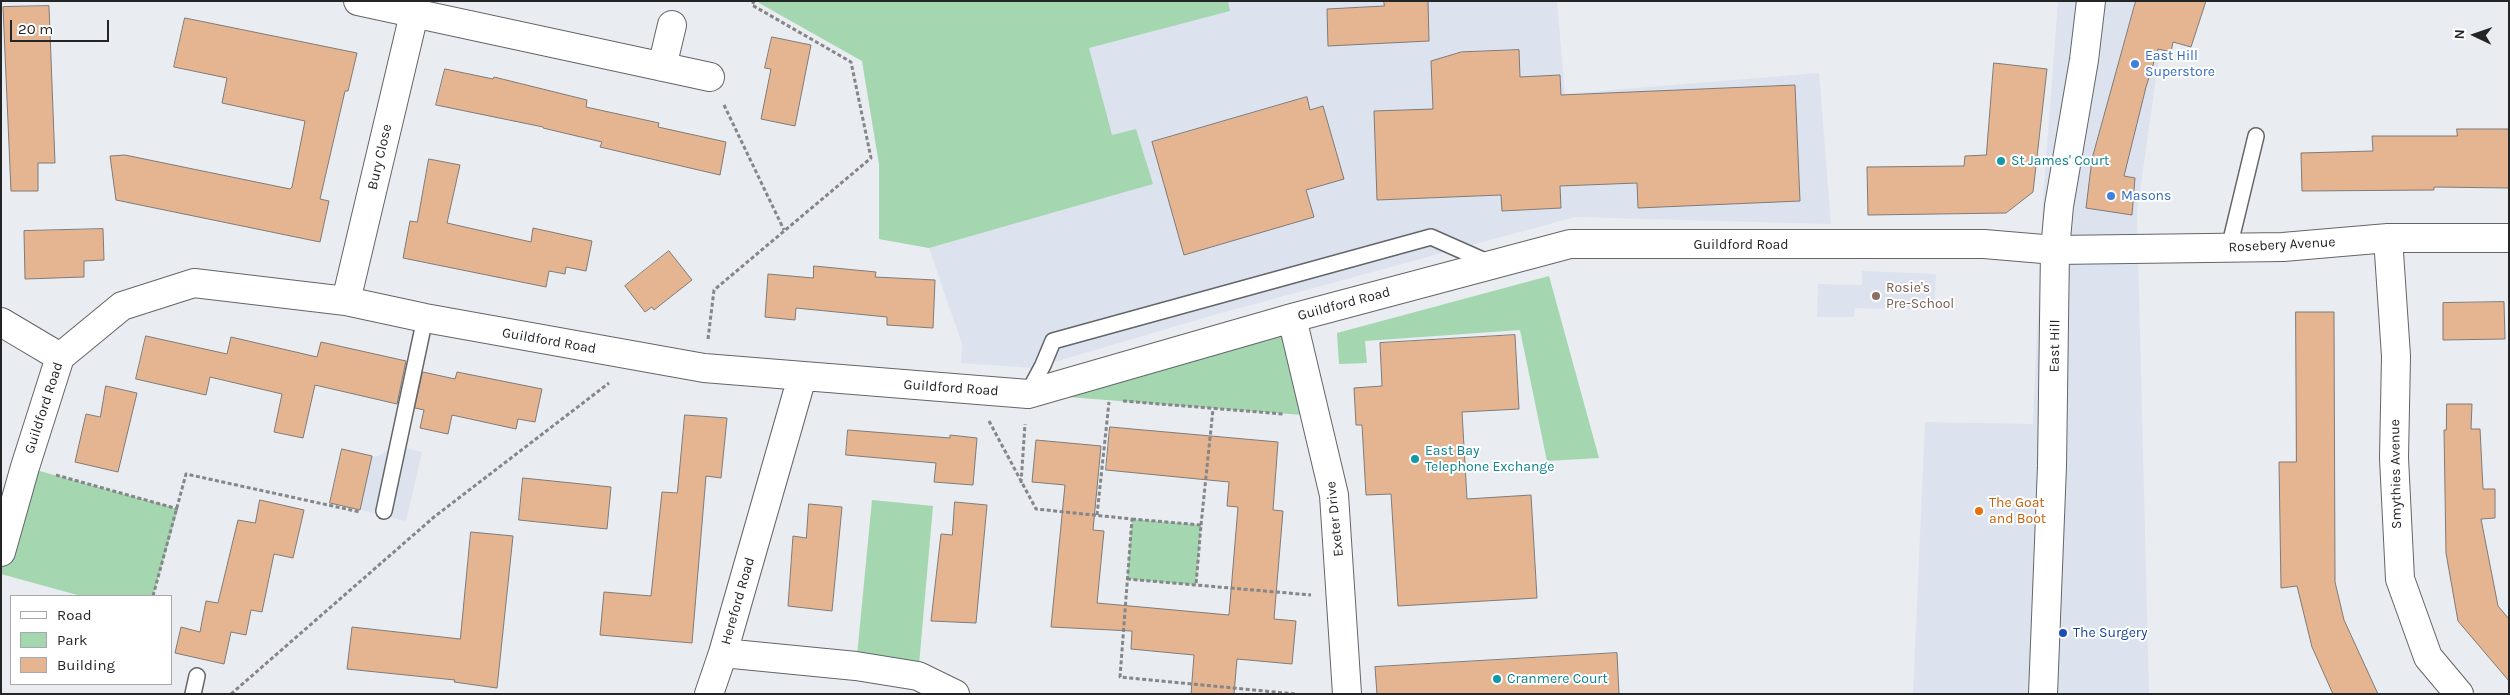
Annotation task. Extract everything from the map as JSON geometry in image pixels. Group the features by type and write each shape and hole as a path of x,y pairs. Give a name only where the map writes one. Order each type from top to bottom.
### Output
{"street":[{"path":"358,1 710,77"},
{"name":"East Hill","path":"2043,694 2052,466 2056,250 2059,206 2084,60 2091,1"},
{"name":"Bury Close","path":"346,300 414,14"},
{"path":"662,67 672,25"},
{"name":"Rosebery Avenue","path":"2056,250 2283,247 2388,238 2509,238"},
{"name":"Smythies Avenue","path":"2388,238 2396,356 2394,458 2400,579 2428,657 2459,694"},
{"name":"Guildford Road","path":"1,552 25,467 60,356 122,306 194,283 346,300 425,318 704,368 1028,394 1292,318 1570,244 1984,244 2056,250"},
{"name":"Exeter Drive","path":"1292,318 1334,495 1347,694"},
{"path":"1,322 60,356"},
{"name":"Hereford Road","path":"802,377 723,653 856,666 918,676 955,694"},
{"path":"709,694 723,653"}],"lane":[{"path":"2229,248 2256,136"},
{"path":"1028,394 1053,341 1431,237 1493,264"},
{"path":"384,511 425,318"},
{"path":"194,694 197,676"}],"path":[{"path":"710,77 784,230"},
{"path":"973,389 1021,485 1036,509 1201,525"},
{"path":"1021,485 1028,394"},
{"path":"1100,399 1316,416"},
{"path":"1097,515 1109,400"},
{"path":"1196,585 1213,409"},
{"path":"25,467 178,509"},
{"path":"153,595 186,474 364,512"},
{"path":"1132,519 1120,677 1267,693 1295,694"},
{"path":"1127,579 1342,598"}],"shaded area":[{"path":"760,1 1557,1 1565,94 1819,73 1831,224 1575,217 1214,315 1034,368 961,363 962,344 929,248 879,239 879,164 862,61 759,3"},
{"path":"2058,1 2167,1 2137,212 2149,694 1913,694 1925,422 2033,424 2043,200"},
{"name":"Rosie's Pre-School","path":"1862,271 1936,274 1934,310 1855,308 1854,317 1817,317 1818,284 1862,285"},
{"path":"396,446 422,452 406,521 331,503 372,456 376,457"}],"green space":[{"path":"760,1 1228,1 1230,11 1089,48 1112,135 1136,129 1153,184 929,248 879,239 879,164 862,61 759,3"},
{"path":"1549,276 1599,458 1547,461 1520,330 1365,341 1367,363 1339,364 1337,333"},
{"path":"1292,318 1316,416 1028,394"},
{"path":"25,467 178,509 153,595 77,595 1,574 1,552"},
{"path":"872,500 933,506 918,676 856,666"},
{"path":"1132,519 1201,525 1196,585 1127,579"}],"building":[{"path":"1384,1 1428,1 1429,41 1328,46 1327,9 1384,6"},
{"path":"2136,1 2206,1 2191,47 2173,42 2171,52 2158,49 2146,87 2124,176 2135,178 2132,215 2086,208 2092,159"},
{"path":"49,6 55,163 38,163 38,191 11,191 3,7"},
{"path":"185,18 357,53 348,91 345,91 320,199 329,201 320,242 116,200 110,156 125,155 290,189 292,187 305,121 222,103 227,78 174,67"},
{"path":"772,37 811,45 795,126 761,119 771,69 765,68"},
{"path":"1519,50 1520,77 1560,75 1561,95 1795,85 1800,201 1638,208 1637,183 1560,186 1561,208 1502,211 1501,195 1377,200 1374,111 1433,109 1431,61 1461,52"},
{"name":"St James' Court","path":"1994,63 2047,69 2033,192 2006,213 1868,215 1867,167 1964,166 1965,156 1986,155"},
{"path":"445,69 493,79 494,77 587,100 586,107 659,123 658,127 726,142 720,175 600,147 602,142 543,127 436,105"},
{"path":"1307,97 1310,110 1323,106 1344,179 1306,190 1314,217 1184,255 1152,142"},
{"path":"2457,129 2509,129 2509,188 2434,187 2434,190 2302,191 2301,153 2373,151 2372,136 2457,136"},
{"path":"429,159 460,165 447,223 531,242 533,228 592,241 586,271 566,267 565,274 549,271 546,287 403,258 410,221 417,222"},
{"path":"103,229 104,260 84,261 84,277 25,279 24,231"},
{"path":"669,251 692,280 654,310 652,307 645,312 625,286"},
{"path":"814,266 876,272 875,277 935,280 933,328 887,325 887,317 796,308 795,320 765,317 768,274 813,278"},
{"path":"2504,302 2505,339 2443,340 2443,303"},
{"path":"2296,312 2334,312 2335,582 2344,620 2378,694 2333,694 2312,647 2297,586 2281,588 2279,462 2296,462"},
{"name":"East Bay Telephone Exchange","path":"1515,335 1519,409 1462,412 1467,499 1531,495 1537,598 1398,606 1391,494 1366,495 1362,425 1356,425 1354,388 1382,386 1380,343"},
{"path":"146,336 227,354 231,337 317,357 321,342 406,361 397,404 315,385 303,438 274,432 282,394 210,377 206,395 136,379"},
{"path":"423,372 455,379 457,372 542,389 535,422 518,419 516,429 452,415 448,434 420,428 424,410 415,408"},
{"path":"106,386 137,393 118,472 75,462 86,414 100,417"},
{"path":"2447,404 2472,404 2471,429 2480,429 2483,489 2495,489 2495,518 2481,519 2498,606 2509,619 2509,681 2458,621 2446,553 2444,430 2446,430"},
{"path":"685,415 727,418 721,478 706,476 692,643 600,635 604,592 651,596 662,492 677,493"},
{"path":"1110,427 1278,442 1273,510 1283,511 1274,619 1296,621 1292,664 1237,659 1234,694 1191,694 1194,655 1131,649 1132,631 1051,627 1065,485 1032,482 1036,440 1101,446 1093,530 1104,531 1097,603 1229,615 1238,507 1227,506 1229,482 1106,470"},
{"path":"848,430 950,438 950,435 977,438 973,485 934,482 936,463 846,455"},
{"path":"342,449 372,456 360,510 330,503"},
{"path":"523,478 611,487 607,529 519,520"},
{"path":"260,500 304,510 293,558 274,554 262,612 251,610 246,635 231,632 224,664 175,653 181,627 200,632 206,601 218,603 238,520 255,523"},
{"path":"955,502 987,505 976,623 931,621 941,534 952,535"},
{"path":"809,504 842,507 832,611 788,606 793,536 806,538"},
{"path":"471,532 513,536 497,688 454,682 455,680 347,669 352,627 460,639"},
{"name":"Cranmere Court","path":"1617,653 1619,694 1377,694 1375,667"}],"place":[{"name":"East Hill Superstore","path":"2135,64"},
{"name":"St James' Court","path":"2001,161"},
{"name":"Masons","path":"2111,196"},
{"name":"Rosie's Pre-School","path":"1876,296"},
{"name":"East Bay Telephone Exchange","path":"1415,459"},
{"name":"The Goat and Boot","path":"1979,511"},
{"name":"The Surgery","path":"2063,633"},
{"name":"Cranmere Court","path":"1497,679"}]}
